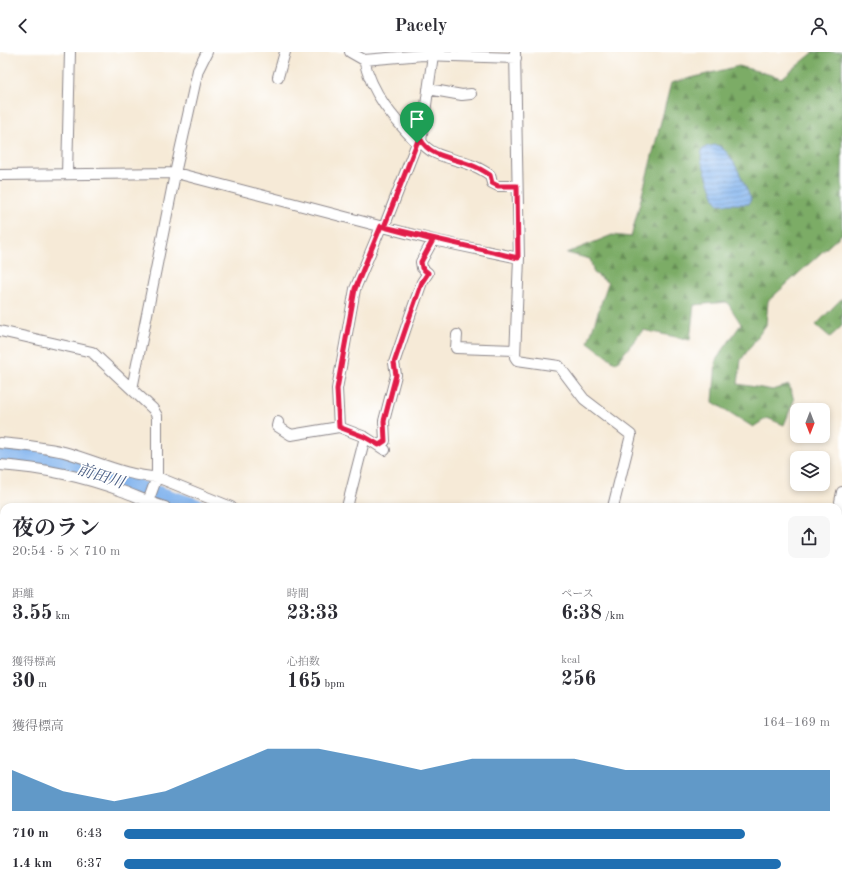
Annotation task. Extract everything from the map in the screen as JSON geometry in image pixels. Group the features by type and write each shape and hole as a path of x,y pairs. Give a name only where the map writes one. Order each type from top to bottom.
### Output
{"street":[{"path":"67,174 70,52"},
{"path":"132,389 198,70 207,52"},
{"path":"278,77 285,52"},
{"path":"350,52 364,60 433,55 515,55 518,258 515,356 517,360 559,366 584,399 631,435 614,503"},
{"path":"339,427 337,389 355,289 419,142 433,55"},
{"path":"364,60 372,85 378,97 393,118 419,142 445,157 472,165 490,175 492,183 498,186 517,186"},
{"path":"428,90 462,95 471,94"},
{"path":"0,174 176,173 433,240 518,258"},
{"path":"278,422 277,426 291,435 339,427 365,437 382,448 385,441 384,421 396,375 394,363 422,282 428,273 422,268 421,262 433,240"},
{"path":"0,331 92,352 154,410 157,416 156,479 148,503"},
{"path":"457,335 456,348 515,350"},
{"path":"348,503 365,437"},
{"path":"0,443 39,447 64,452 156,479 221,503"},
{"path":"0,465 57,471 122,491 143,503"},
{"path":"840,503 842,492"}],"green space":[{"path":"814,52 842,52 842,234 768,301 766,325 741,360 738,384 773,390 789,385 794,400 793,403 790,403 790,410 784,425 767,418 753,427 713,402 716,360 741,324 727,302 694,305 690,340 643,330 616,363 588,342 608,283 594,273 590,259 567,253 612,235 631,237 671,83 739,66 782,78"},
{"path":"842,298 842,326 830,337 816,325"}],"water":[{"path":"716,145 727,153 737,168 751,199 749,204 719,204 716,201 701,160 702,150 706,147"}],"waterway":[{"name":"前田川","path":"0,454 35,457 60,462 187,503"}],"route":[{"path":"417,143 384,227 433,240 421,262 422,268 428,273 422,282 394,363 396,375 384,421 385,441 379,445 365,437 339,427 337,389 355,289 381,226 384,227 433,240 518,258 517,186 498,186 492,183 490,180 490,175 472,165 445,157 423,144 421,140 417,143"}]}
